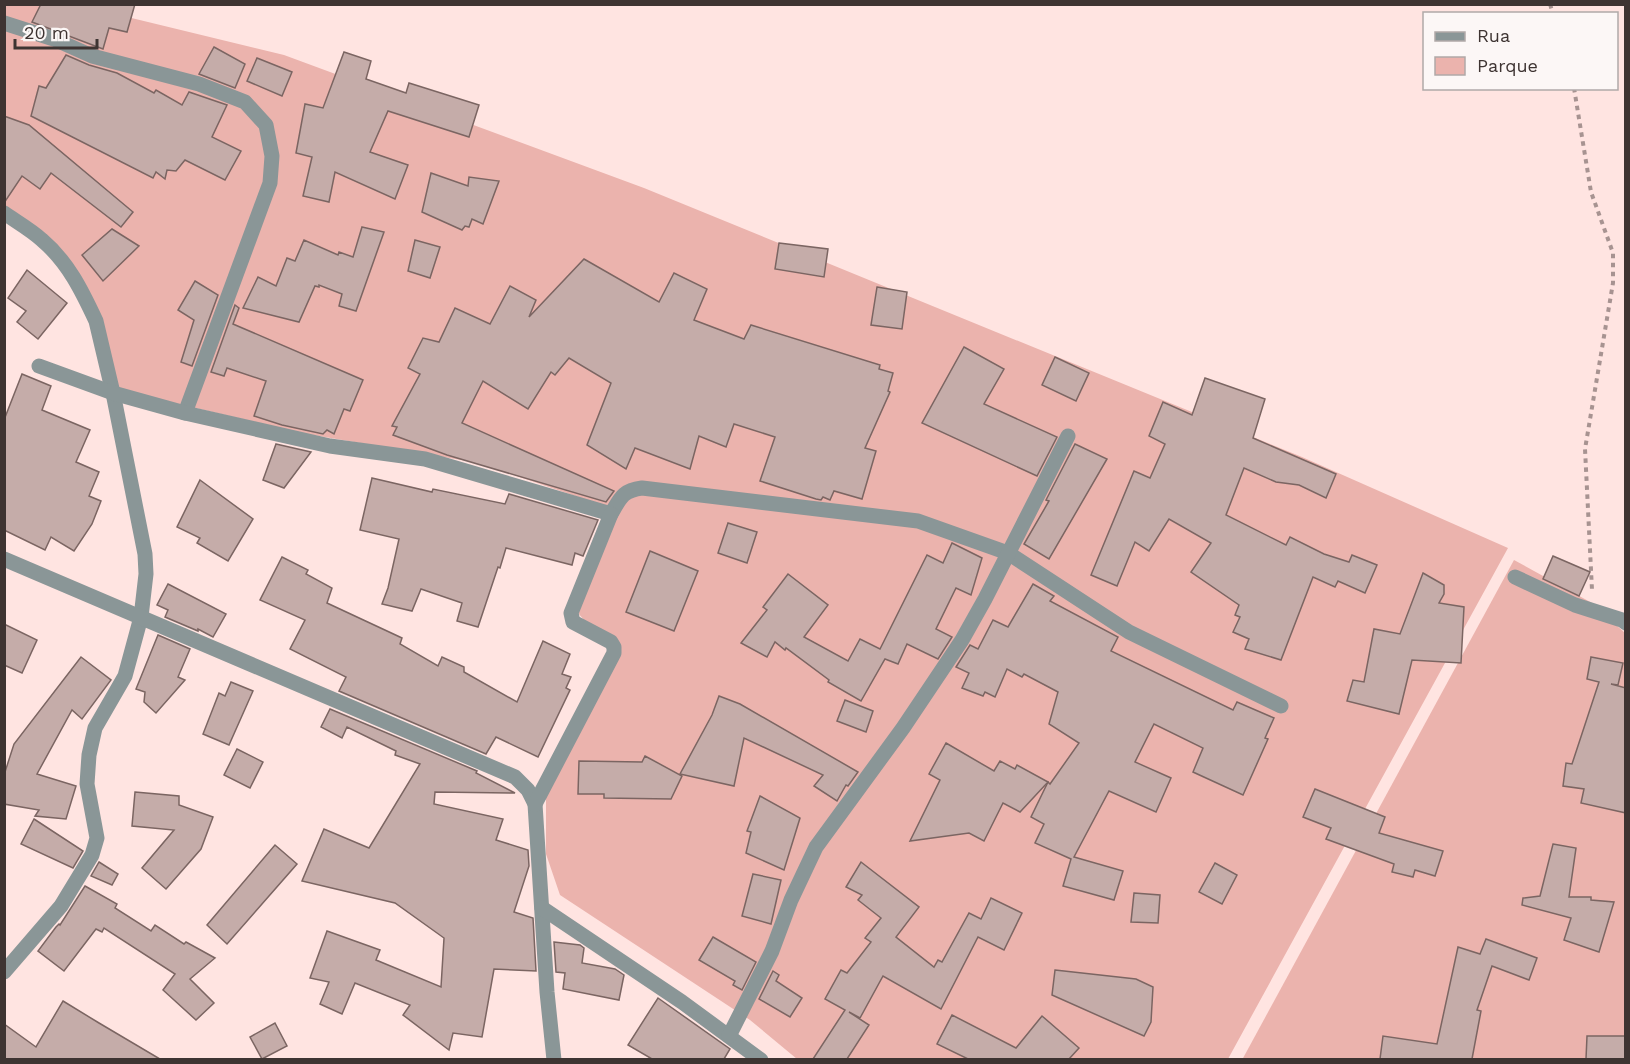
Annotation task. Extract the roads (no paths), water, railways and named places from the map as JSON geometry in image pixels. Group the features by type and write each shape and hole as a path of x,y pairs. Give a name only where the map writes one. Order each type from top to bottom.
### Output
{"street":[{"path":"4,23 54,39 92,56 199,84 245,102 266,124 272,156 270,183 184,413"},
{"path":"4,213 42,240 66,265 83,291 96,321 113,393 145,554 146,574 141,617 125,676 95,728 88,755 87,784 97,838 92,855 61,906 4,972"},
{"path":"39,366 113,393 184,413 330,446 425,459 611,514"},
{"path":"729,1036 772,951 791,900 816,847 903,728 955,650 985,599 1068,436"},
{"path":"535,804 614,653 611,642 573,622 571,613 611,514 622,494 642,488 918,520 1008,553 1129,632 1281,706"},
{"path":"4,559 515,777 528,790 535,804 554,1059"},
{"path":"1515,577 1575,605 1626,623"},
{"path":"542,908 761,1059"}]}
